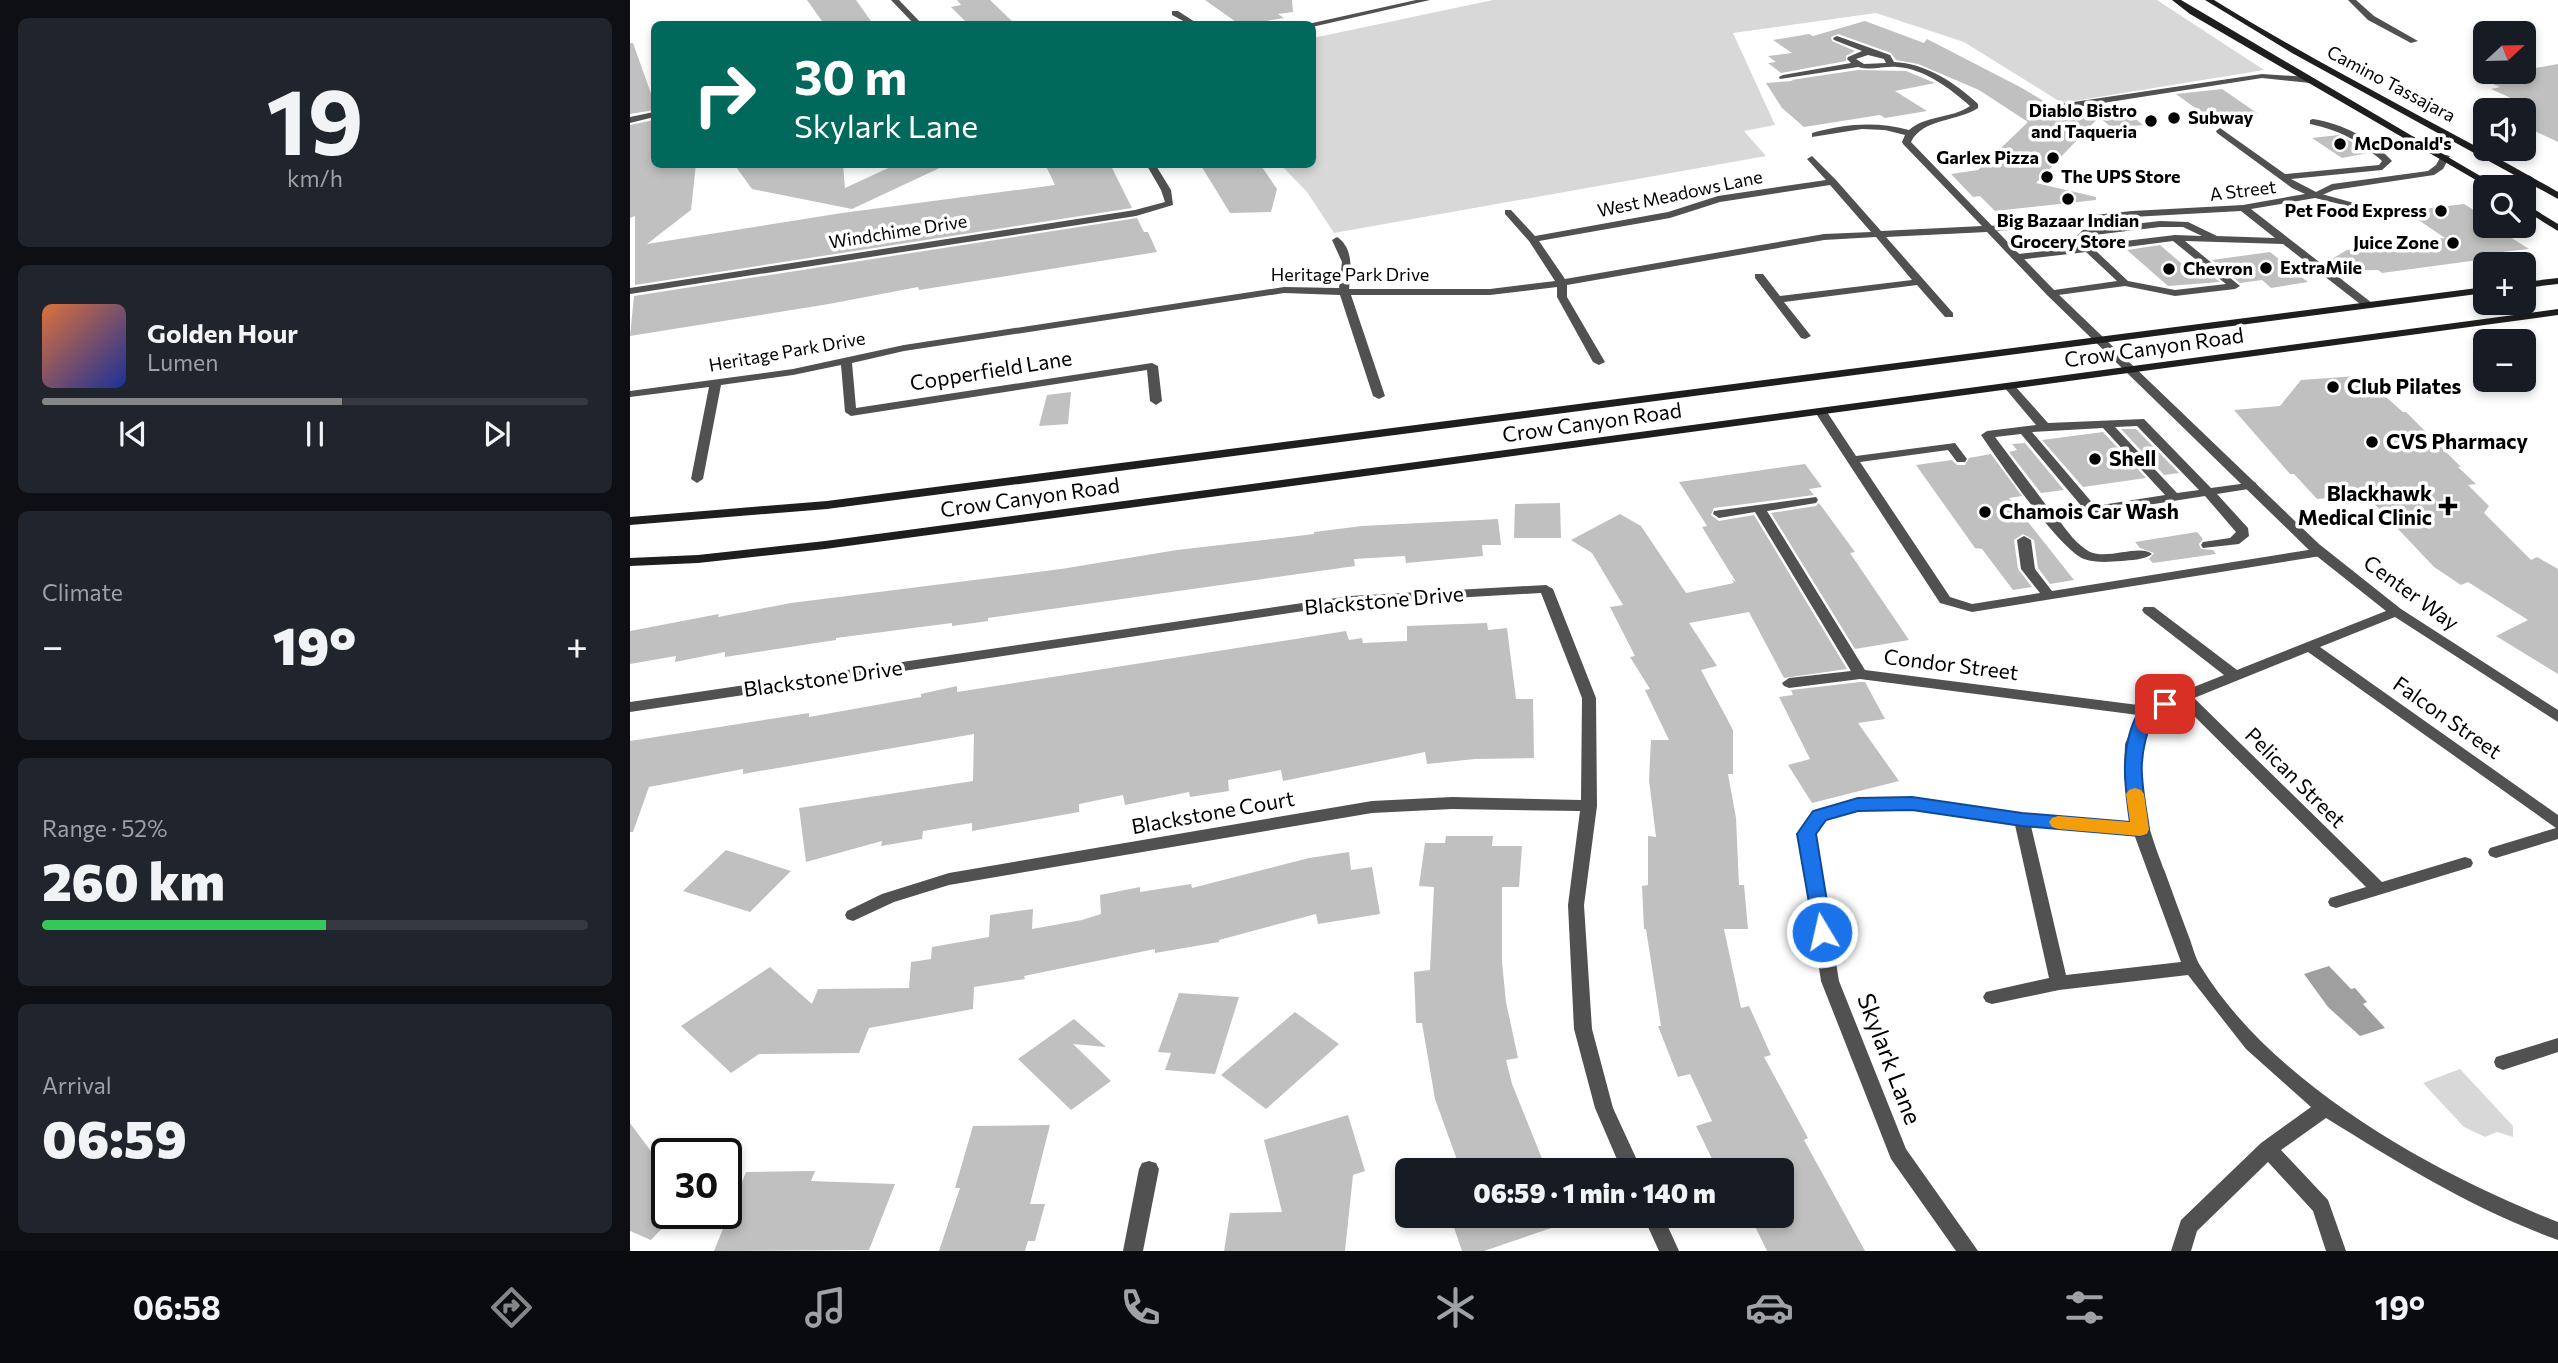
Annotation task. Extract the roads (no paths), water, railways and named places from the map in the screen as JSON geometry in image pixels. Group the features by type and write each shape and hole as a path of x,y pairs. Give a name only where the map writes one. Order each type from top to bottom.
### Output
{"main road":[{"name":"Camino Tassajara","path":"2176,0 2475,175"},
{"name":"Camino Tassajara","path":"2209,0 2249,26 2486,153 2558,196"},
{"path":"2536,214 2558,228"},
{"path":"2536,284 2558,281"},
{"name":"Crow Canyon Road","path":"630,521 827,505 2473,292"},
{"name":"Crow Canyon Road","path":"630,562 698,559 825,545 2558,312"}],"street":[{"path":"895,0 915,21"},
{"path":"1316,24 1426,0"},
{"path":"2352,0 2371,18 2414,41"},
{"path":"1175,13 1189,21"},
{"path":"1837,38 1887,57 1890,62"},
{"path":"1857,65 1851,59 1853,56 1873,53"},
{"path":"1783,77 1857,65 1873,67 1890,62 1937,79 1960,91 1975,106 1968,113 1919,126 1909,132 1878,125 1863,125 1815,135"},
{"path":"2033,111 2262,76 2310,80"},
{"path":"630,120 651,116"},
{"path":"2282,177 2382,167 2387,161 2342,128 2312,122"},
{"path":"2220,131 2282,177 2315,195 2360,206"},
{"name":"Center Way","path":"1909,132 1906,142 2052,293 2321,552 2396,612 2558,717"},
{"name":"A Street","path":"1990,229 2132,214 2243,208 2315,195 2332,187 2431,173 2440,167 2445,156"},
{"path":"1812,159 1949,315"},
{"name":"Windchime Drive","path":"630,291 1136,213 1170,203 1166,190 1152,168"},
{"name":"West Meadows Lane","path":"1533,239 1670,215 1717,200 1833,181"},
{"path":"2243,208 2368,305"},
{"path":"1508,212 1533,239 1562,283 1562,297 1599,362"},
{"path":"2066,251 2083,233 2160,224 2185,224 2217,239"},
{"name":"Heritage Park Drive","path":"630,394 663,388 715,384 904,348 1258,293 1284,290 1490,292 1562,283 1824,237 1990,229"},
{"path":"2018,257 2175,238 2285,241"},
{"path":"2052,293 2125,284 2175,293 2235,286 2175,238"},
{"path":"1337,240 1347,262 1345,290 1379,396"},
{"path":"2089,249 2125,284"},
{"path":"1759,276 1780,299 1805,336"},
{"path":"1780,299 1920,282"},
{"name":"Copperfield Lane","path":"846,361 851,412 1153,366 1156,401"},
{"path":"697,479 715,384"},
{"path":"2010,387 2045,427"},
{"path":"1821,412 1944,600 1972,608 2321,552"},
{"path":"2145,554 2101,561 2091,559 2072,547 1987,435 2045,427 2140,422 2243,531 2242,536 2234,541 2208,545"},
{"path":"2106,424 2175,498"},
{"path":"2024,430 2092,510"},
{"path":"1852,460 1951,446 1961,459"},
{"path":"2049,517 2251,485"},
{"path":"1719,514 1812,500"},
{"name":"Condor Street","path":"1759,508 1860,674 2147,711"},
{"path":"2024,540 2028,569 2049,596"},
{"name":"Blackstone Drive","path":"630,707 1350,600 1546,589 1589,698 1589,806 1576,905 1583,1029 1604,1108 1626,1158"},
{"path":"2149,610 2235,676"},
{"path":"2396,612 2147,711 2133,744 2132,775 2140,829 2192,968 2252,1044 2325,1108 2433,1174 2502,1209 2558,1231"},
{"name":"Falcon Street","path":"2311,648 2558,822"},
{"path":"1789,683 1860,674"},
{"name":"Pelican Street","path":"2183,696 2379,889"},
{"name":"Blackstone Court","path":"852,915 888,898 949,878 1372,807 1452,803 1589,806"},
{"name":"Skylark Lane","path":"1968,1251 1898,1153 1830,981 1807,834 1820,816 1858,804 1912,803 2022,820 2140,829"},
{"path":"2022,820 2059,983"},
{"path":"2496,852 2558,834"},
{"path":"2336,902 2465,863"},
{"path":"1992,998 2059,983 2192,968"},
{"path":"2503,1062 2558,1045"},
{"path":"2181,1251 2188,1226 2268,1149 2325,1108"},
{"path":"2268,1149 2321,1206 2336,1243 2336,1251"},
{"path":"1133,1251 1149,1169"},
{"path":"1658,1228 1669,1251"}],"place":[{"name":"Subway","path":"2174,118"},
{"name":"Diablo Bistro and Taqueria","path":"2151,121"},
{"name":"McDonald's","path":"2340,144"},
{"name":"Garlex Pizza","path":"2053,158"},
{"name":"The UPS Store","path":"2047,177"},
{"name":"Big Bazaar Indian Grocery Store","path":"2068,199"},
{"name":"Pet Food Express","path":"2441,211"},
{"name":"Juice Zone","path":"2453,243"},
{"name":"ExtraMile","path":"2266,268"},
{"name":"Chevron","path":"2169,269"},
{"name":"Club Pilates","path":"2333,387"},
{"name":"CVS Pharmacy","path":"2372,442"},
{"name":"Shell","path":"2095,459"},
{"name":"Blackhawk Medical Clinic","path":"2448,506"},
{"name":"Chamois Car Wash","path":"1985,512"}]}
